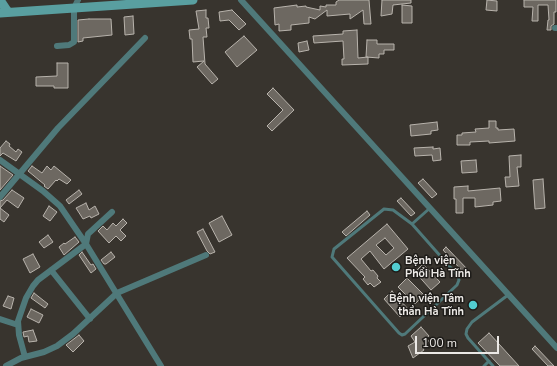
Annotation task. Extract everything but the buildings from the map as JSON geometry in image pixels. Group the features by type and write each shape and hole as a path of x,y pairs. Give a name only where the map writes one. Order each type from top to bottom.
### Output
{"main road":[{"path":"0,0 4,13 76,4 193,0"}],"street":[{"path":"241,0 557,348"},
{"path":"57,46 69,45 74,42 76,4"},
{"path":"0,197 58,128 145,38"},
{"path":"0,160 43,190 60,206 86,244 161,366"},
{"path":"25,357 18,325 22,310 33,286 38,280 86,244 88,234 112,212"},
{"path":"6,366 25,357 44,352 56,346 90,319 117,294 206,256"},
{"path":"51,270 90,319"},
{"path":"0,319 18,325"}],"lane":[{"path":"412,224 430,208"},
{"path":"384,209 393,210 412,224 458,276 459,282 405,334 402,335 398,333 333,259 332,255 334,250 384,209"},
{"path":"493,366 468,338 466,334 467,329 472,322 508,295"},
{"path":"484,366 489,361"}],"place":[{"name":"Bệnh viện Phổi Hà Tĩnh","path":"396,267"},
{"name":"Bệnh viện Tâm thần Hà Tĩnh","path":"473,305"}]}
